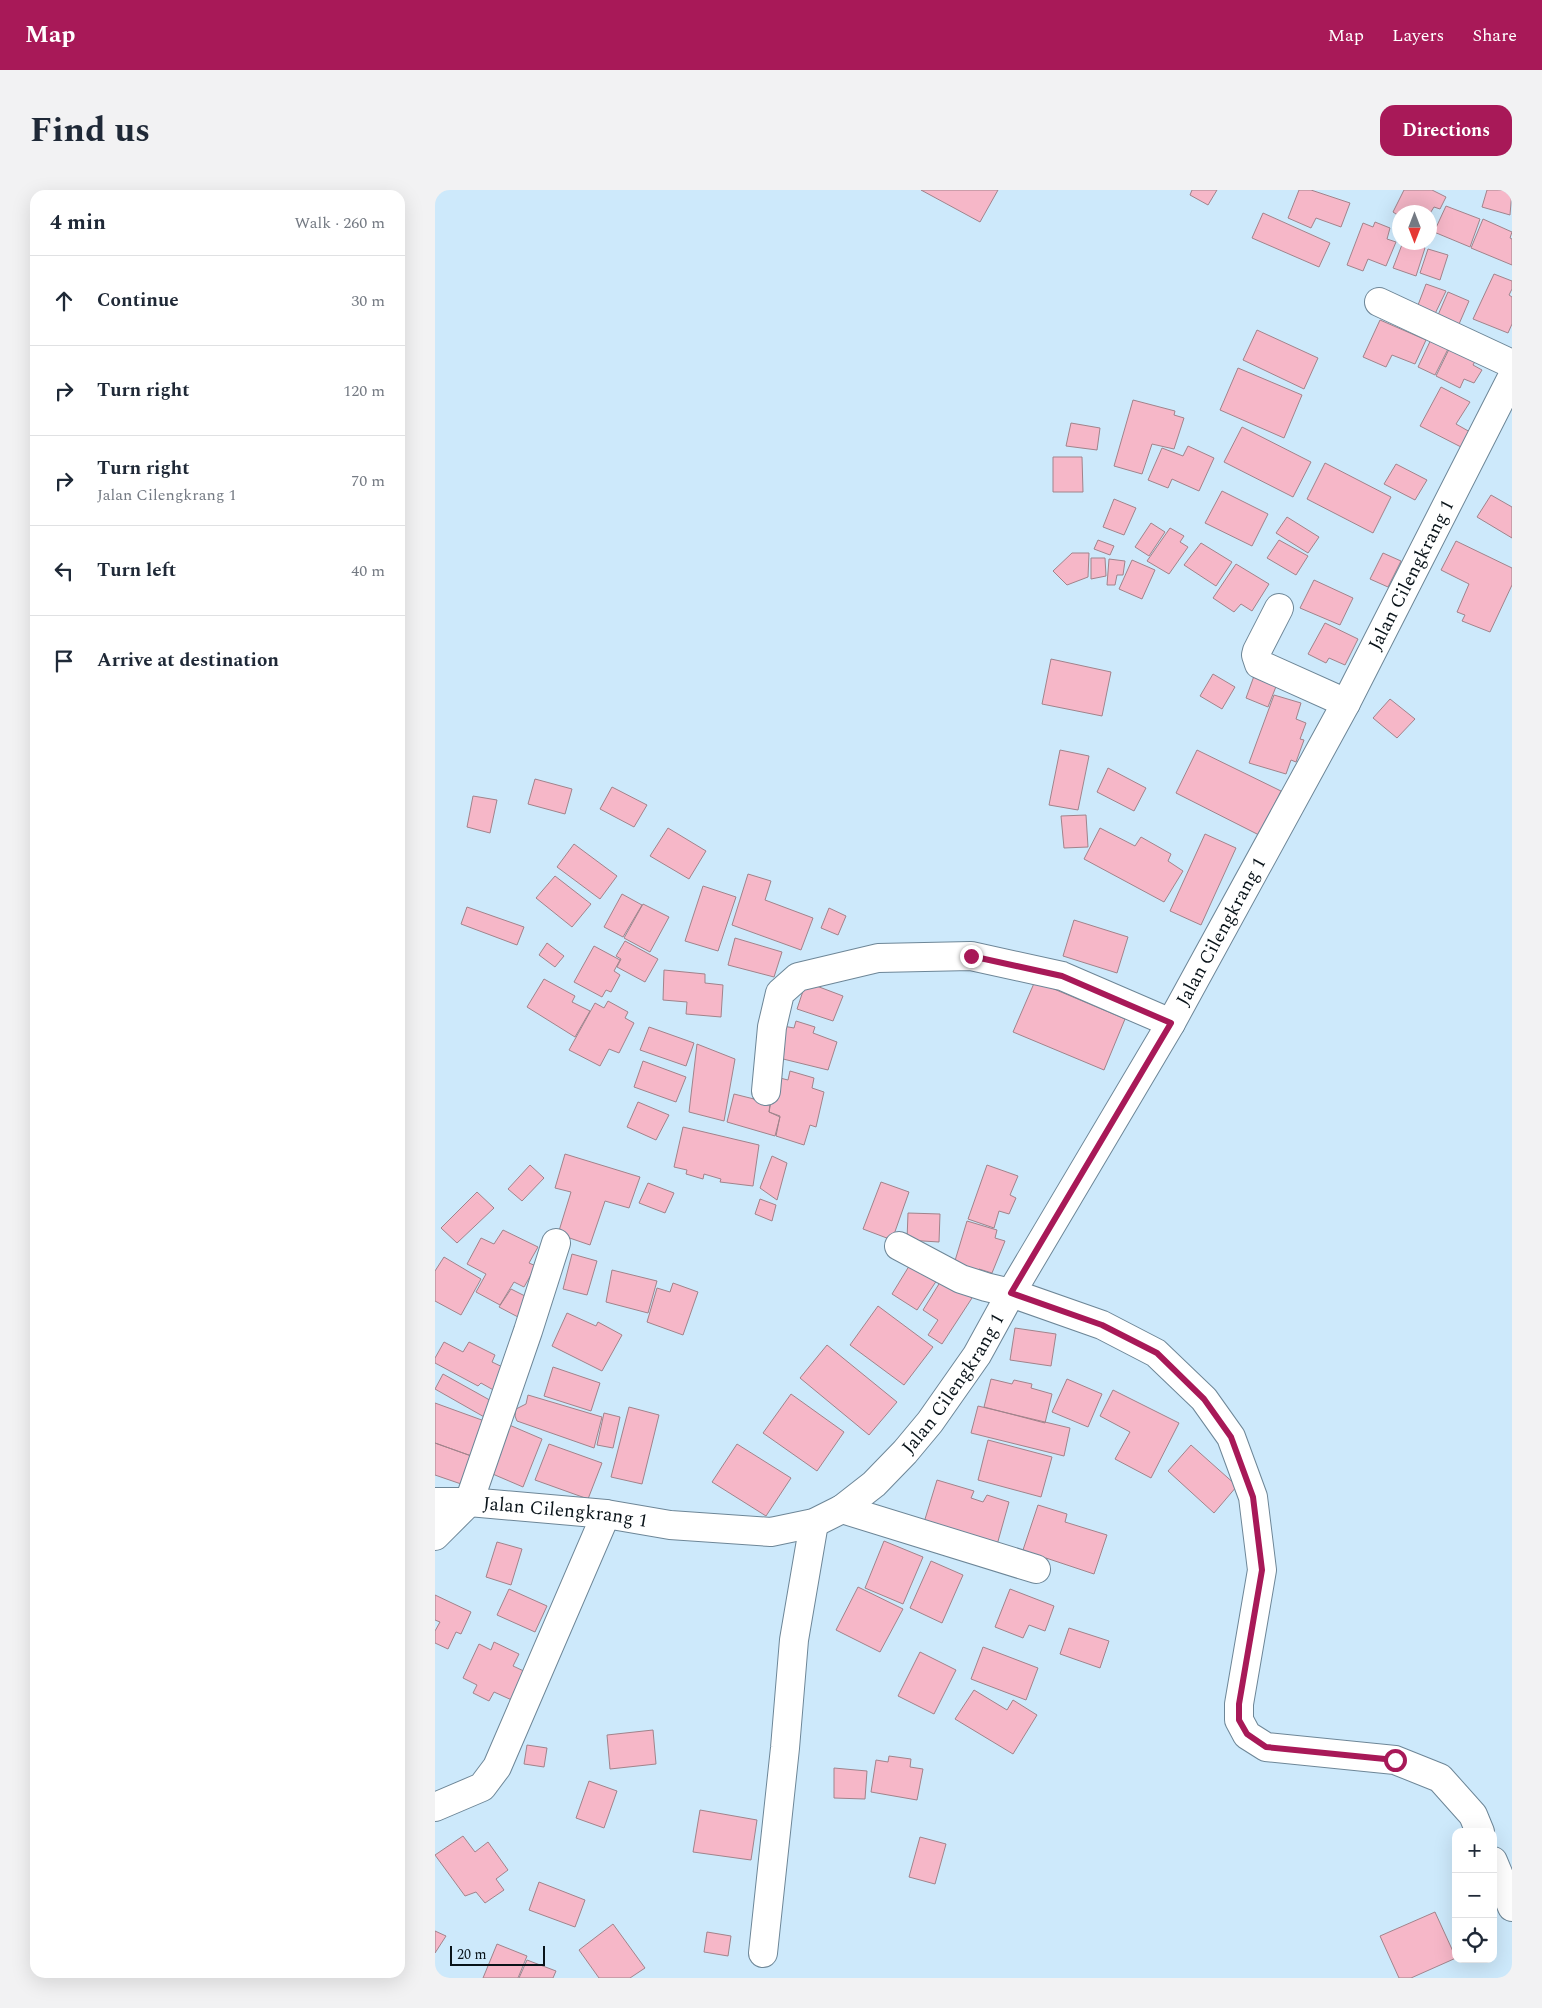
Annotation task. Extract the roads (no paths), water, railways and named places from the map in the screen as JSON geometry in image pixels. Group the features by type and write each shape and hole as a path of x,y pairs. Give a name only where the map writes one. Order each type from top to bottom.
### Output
{"street":[{"path":"1379,302 1512,364"},
{"name":"Jalan Cilengkrang 1","path":"435,1502 469,1502 606,1514 670,1525 771,1532 814,1523 842,1509 874,1484 905,1452 931,1422 977,1355 1011,1293 1171,1023 1346,703 1512,377"},
{"path":"1279,608 1257,651 1256,655 1259,664 1346,703"},
{"path":"767,1091 772,1027 780,993 798,977 878,958 971,956 1062,976 1171,1023"},
{"path":"435,1536 469,1502 556,1243"},
{"path":"899,1246 961,1278 986,1288 1011,1293 1102,1325 1157,1353 1204,1399 1231,1437 1253,1497 1262,1570 1239,1704 1239,1720 1247,1734 1266,1747 1395,1760 1440,1778 1473,1815 1478,1828"},
{"path":"842,1509 1036,1569"},
{"path":"435,1807 482,1787 497,1767 606,1514"},
{"path":"763,1953 785,1748 794,1640 814,1523"},
{"path":"1497,1871 1512,1907"}]}
